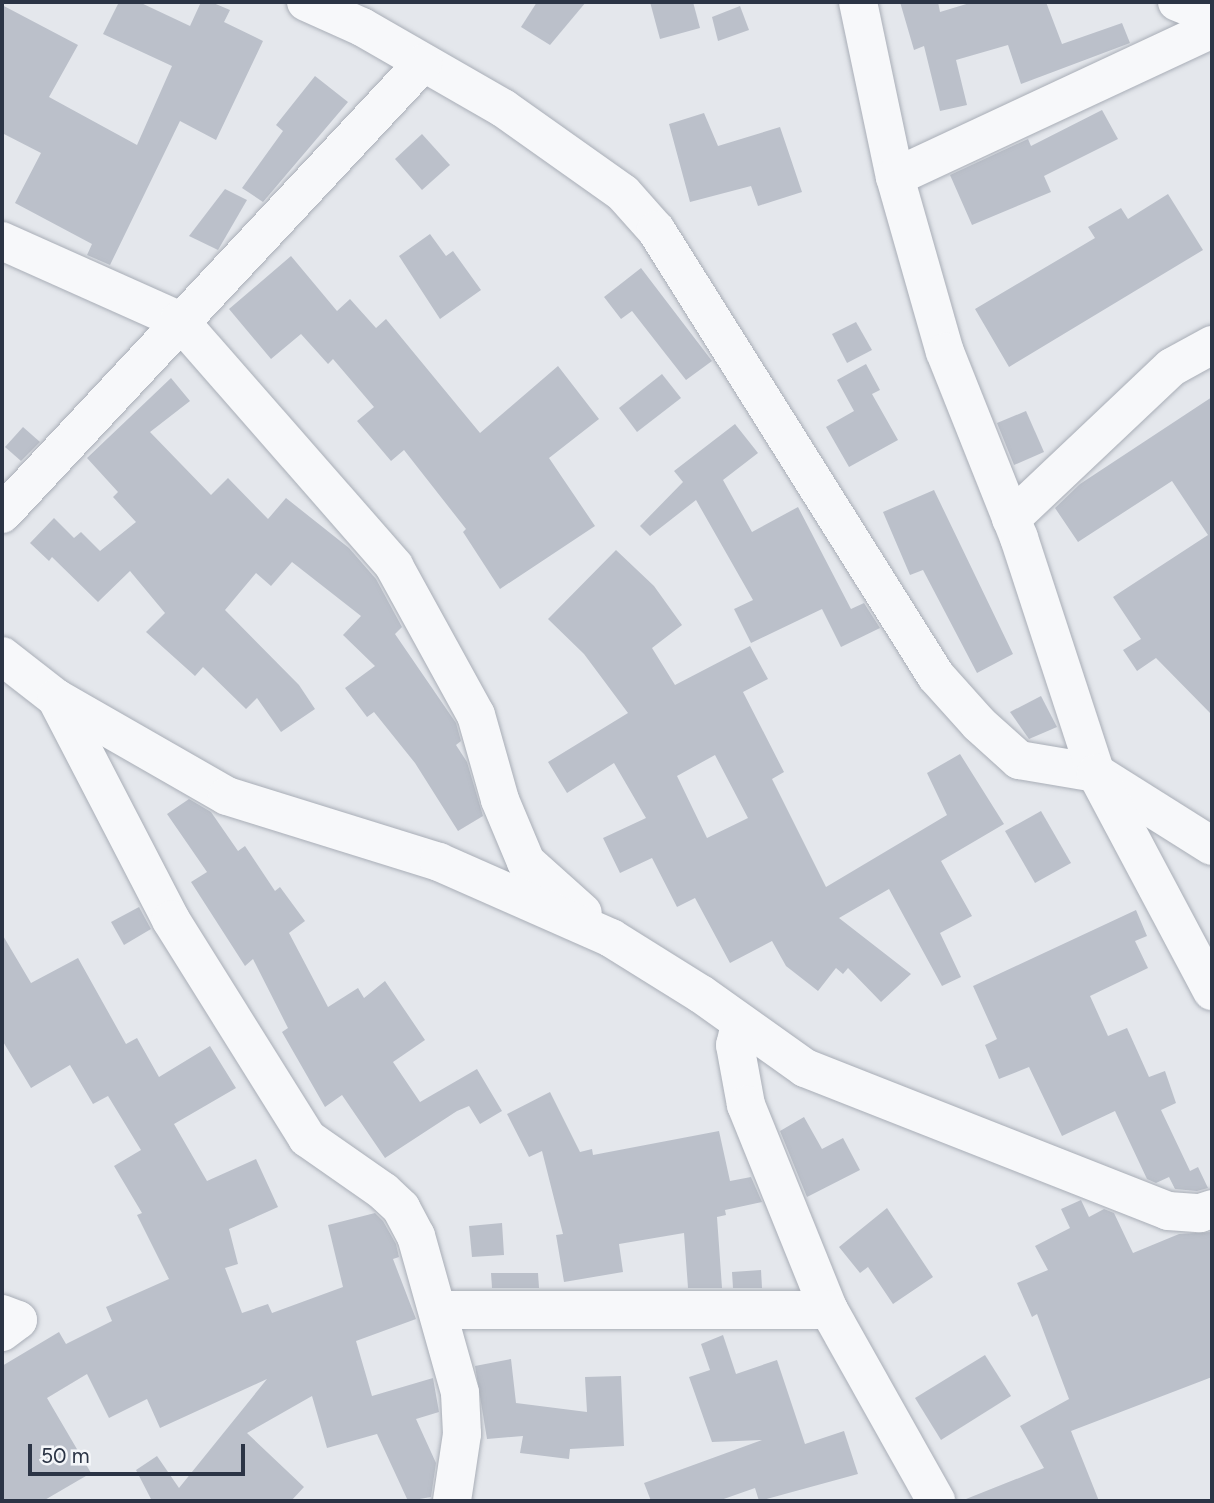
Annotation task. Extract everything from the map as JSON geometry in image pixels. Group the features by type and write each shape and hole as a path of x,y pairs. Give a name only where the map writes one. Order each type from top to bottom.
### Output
{"street":[{"path":"306,2 363,14 423,63 503,108 623,193 656,230 936,676 979,724 1019,760 1096,773 1212,846"},
{"path":"858,2 895,177 945,352 1011,519 1096,773 1212,991"},
{"path":"1177,2 1212,16"},
{"path":"895,177 1212,29"},
{"path":"2,514 179,320 423,63"},
{"path":"2,241 179,320 394,566 476,715 500,800 527,862 611,938"},
{"path":"1011,519 1172,367 1212,345"},
{"path":"2,656 56,698 227,796 439,862 611,938 701,994 805,1068 997,1146 1168,1211 1200,1213 1212,1209"},
{"path":"56,698 171,920 267,1080 307,1138 401,1208 416,1236 440,1310 444,1347 460,1393 463,1434 452,1501"},
{"path":"740,1024 735,1045 746,1105 829,1310 936,1501"},
{"path":"440,1310 829,1310"},
{"path":"2,1314 18,1320 2,1332"}],"building":[{"path":"119,2 139,2 190,26 201,2 211,2 230,10 224,22 263,41 216,140 180,121 110,265 87,255 92,244 15,203 41,153 2,133 2,5 78,45 49,97 137,145 172,66 103,34"},
{"path":"537,2 586,2 550,45 521,27"},
{"path":"650,2 693,2 700,28 660,39"},
{"path":"900,2 938,2 940,12 973,2 1046,2 1062,44 1122,23 1130,43 1021,84 1008,45 956,60 967,105 940,111 924,46 914,50"},
{"path":"740,6 749,30 718,41 712,17"},
{"path":"315,76 348,102 263,202 242,188 283,131 276,125"},
{"path":"1102,110 1118,139 1044,176 1051,192 972,225 950,175 1028,139 1031,146"},
{"path":"704,113 718,146 780,127 802,192 758,206 751,186 690,202 669,124"},
{"path":"422,134 450,165 422,190 395,159"},
{"path":"225,189 247,200 218,250 189,236"},
{"path":"1168,194 1203,250 1009,367 975,309 1095,238 1088,227 1121,208 1128,219"},
{"path":"430,234 446,256 453,251 481,290 440,319 399,256"},
{"path":"291,256 337,311 350,299 376,328 386,319 480,433 558,366 599,419 549,458 595,526 500,589 463,532 466,529 404,450 391,461 357,421 374,407 333,359 328,364 301,334 271,359 229,309"},
{"path":"641,268 712,361 686,380 632,311 621,319 604,297"},
{"path":"856,322 872,350 847,363 832,334"},
{"path":"866,364 880,390 872,394 898,440 849,467 826,427 854,411 837,380"},
{"path":"662,374 681,398 637,432 619,408"},
{"path":"171,378 190,401 150,432 211,495 228,478 268,519 286,498 349,548 376,579 402,627 395,634 456,723 461,741 456,745 467,762 483,816 458,831 415,763 374,712 367,717 345,688 375,666 343,635 361,616 292,562 271,586 256,573 225,610 299,685 315,709 281,732 257,698 246,709 203,667 195,676 146,632 165,613 130,571 98,602 52,557 49,561 30,543 54,518 74,538 81,532 100,551 136,522 113,497 118,492 87,458"},
{"path":"1212,397 1212,715 1156,658 1137,671 1123,650 1141,639 1113,597 1208,535 1172,481 1078,542 1055,508 1080,484"},
{"path":"1026,411 1044,452 1014,465 997,423"},
{"path":"735,424 758,453 723,480 752,532 798,507 851,609 864,603 880,628 841,647 822,609 751,643 734,609 753,600 696,500 650,536 640,526 683,482 674,471"},
{"path":"23,427 40,442 21,461 5,447"},
{"path":"934,490 1013,654 977,673 923,570 910,575 883,512"},
{"path":"616,550 654,586 682,625 652,648 675,685 750,646 768,679 743,692 784,772 772,779 826,887 947,815 927,773 960,754 1004,824 941,861 972,916 940,933 961,977 942,986 889,889 839,918 911,974 881,1002 848,968 843,974 836,968 818,991 786,966 772,941 730,963 695,898 677,907 652,858 620,873 603,838 646,818 614,763 567,793 548,762 628,713 584,654 548,619","holes":["715,755 748,818 707,838 677,776"]},
{"path":"1041,696 1057,727 1029,739 1010,712"},
{"path":"189,799 211,812 238,851 245,846 275,891 280,887 305,921 289,933 328,1007 358,988 364,998 385,981 425,1040 393,1062 420,1102 477,1069 502,1111 480,1124 469,1106 385,1158 342,1095 325,1107 282,1032 288,1028 253,959 245,966 191,882 207,872 167,814"},
{"path":"1041,811 1071,863 1035,883 1005,831"},
{"path":"139,907 151,929 124,945 111,922"},
{"path":"1136,910 1147,936 1135,941 1148,968 1090,996 1108,1036 1127,1028 1149,1077 1165,1071 1176,1103 1161,1110 1190,1171 1198,1167 1208,1188 1197,1191 1175,1189 1169,1177 1156,1183 1147,1179 1115,1111 1062,1136 1029,1067 999,1079 985,1045 997,1039 973,986"},
{"path":"2,934 31,983 78,958 126,1044 137,1038 159,1077 210,1046 236,1088 174,1124 207,1181 256,1159 278,1207 229,1229 238,1264 225,1268 242,1313 268,1304 272,1313 343,1287 328,1225 375,1213 383,1221 396,1244 399,1257 393,1259 416,1319 356,1341 372,1396 433,1378 439,1412 416,1419 436,1463 431,1497 408,1501 377,1434 327,1448 312,1396 247,1433 304,1487 291,1501 152,1501 136,1470 157,1456 179,1488 267,1379 160,1428 147,1399 109,1418 87,1374 47,1398 91,1473 43,1501 2,1501 2,1366 59,1332 66,1344 112,1321 106,1307 169,1279 137,1215 142,1213 114,1166 141,1150 108,1096 93,1104 70,1065 31,1088 2,1040"},
{"path":"550,1092 580,1152 592,1149 593,1155 719,1131 730,1181 751,1177 762,1202 725,1210 726,1215 717,1217 722,1288 688,1288 684,1233 619,1244 623,1272 564,1282 556,1235 563,1234 542,1151 529,1157 507,1114"},
{"path":"804,1117 822,1149 843,1138 860,1170 807,1197 780,1131"},
{"path":"1081,1200 1089,1217 1104,1209 1114,1213 1133,1253 1179,1234 1212,1232 1212,1377 1071,1431 1099,1501 961,1501 1044,1468 1020,1426 1069,1399 1037,1314 1032,1317 1017,1283 1048,1270 1035,1246 1070,1228 1061,1209"},
{"path":"887,1208 933,1277 893,1304 868,1267 860,1273 839,1247"},
{"path":"502,1223 504,1255 472,1257 469,1226"},
{"path":"761,1270 762,1288 733,1288 732,1272"},
{"path":"491,1273 538,1273 539,1288 492,1288"},
{"path":"723,1335 736,1374 777,1360 805,1444 844,1431 858,1474 759,1501 755,1488 718,1501 651,1501 644,1483 762,1440 712,1442 689,1377 710,1370 701,1344"},
{"path":"985,1355 1011,1396 941,1440 915,1398"},
{"path":"511,1359 516,1403 587,1412 585,1377 621,1376 624,1446 570,1449 569,1459 520,1453 523,1436 487,1439 475,1366"}]}
